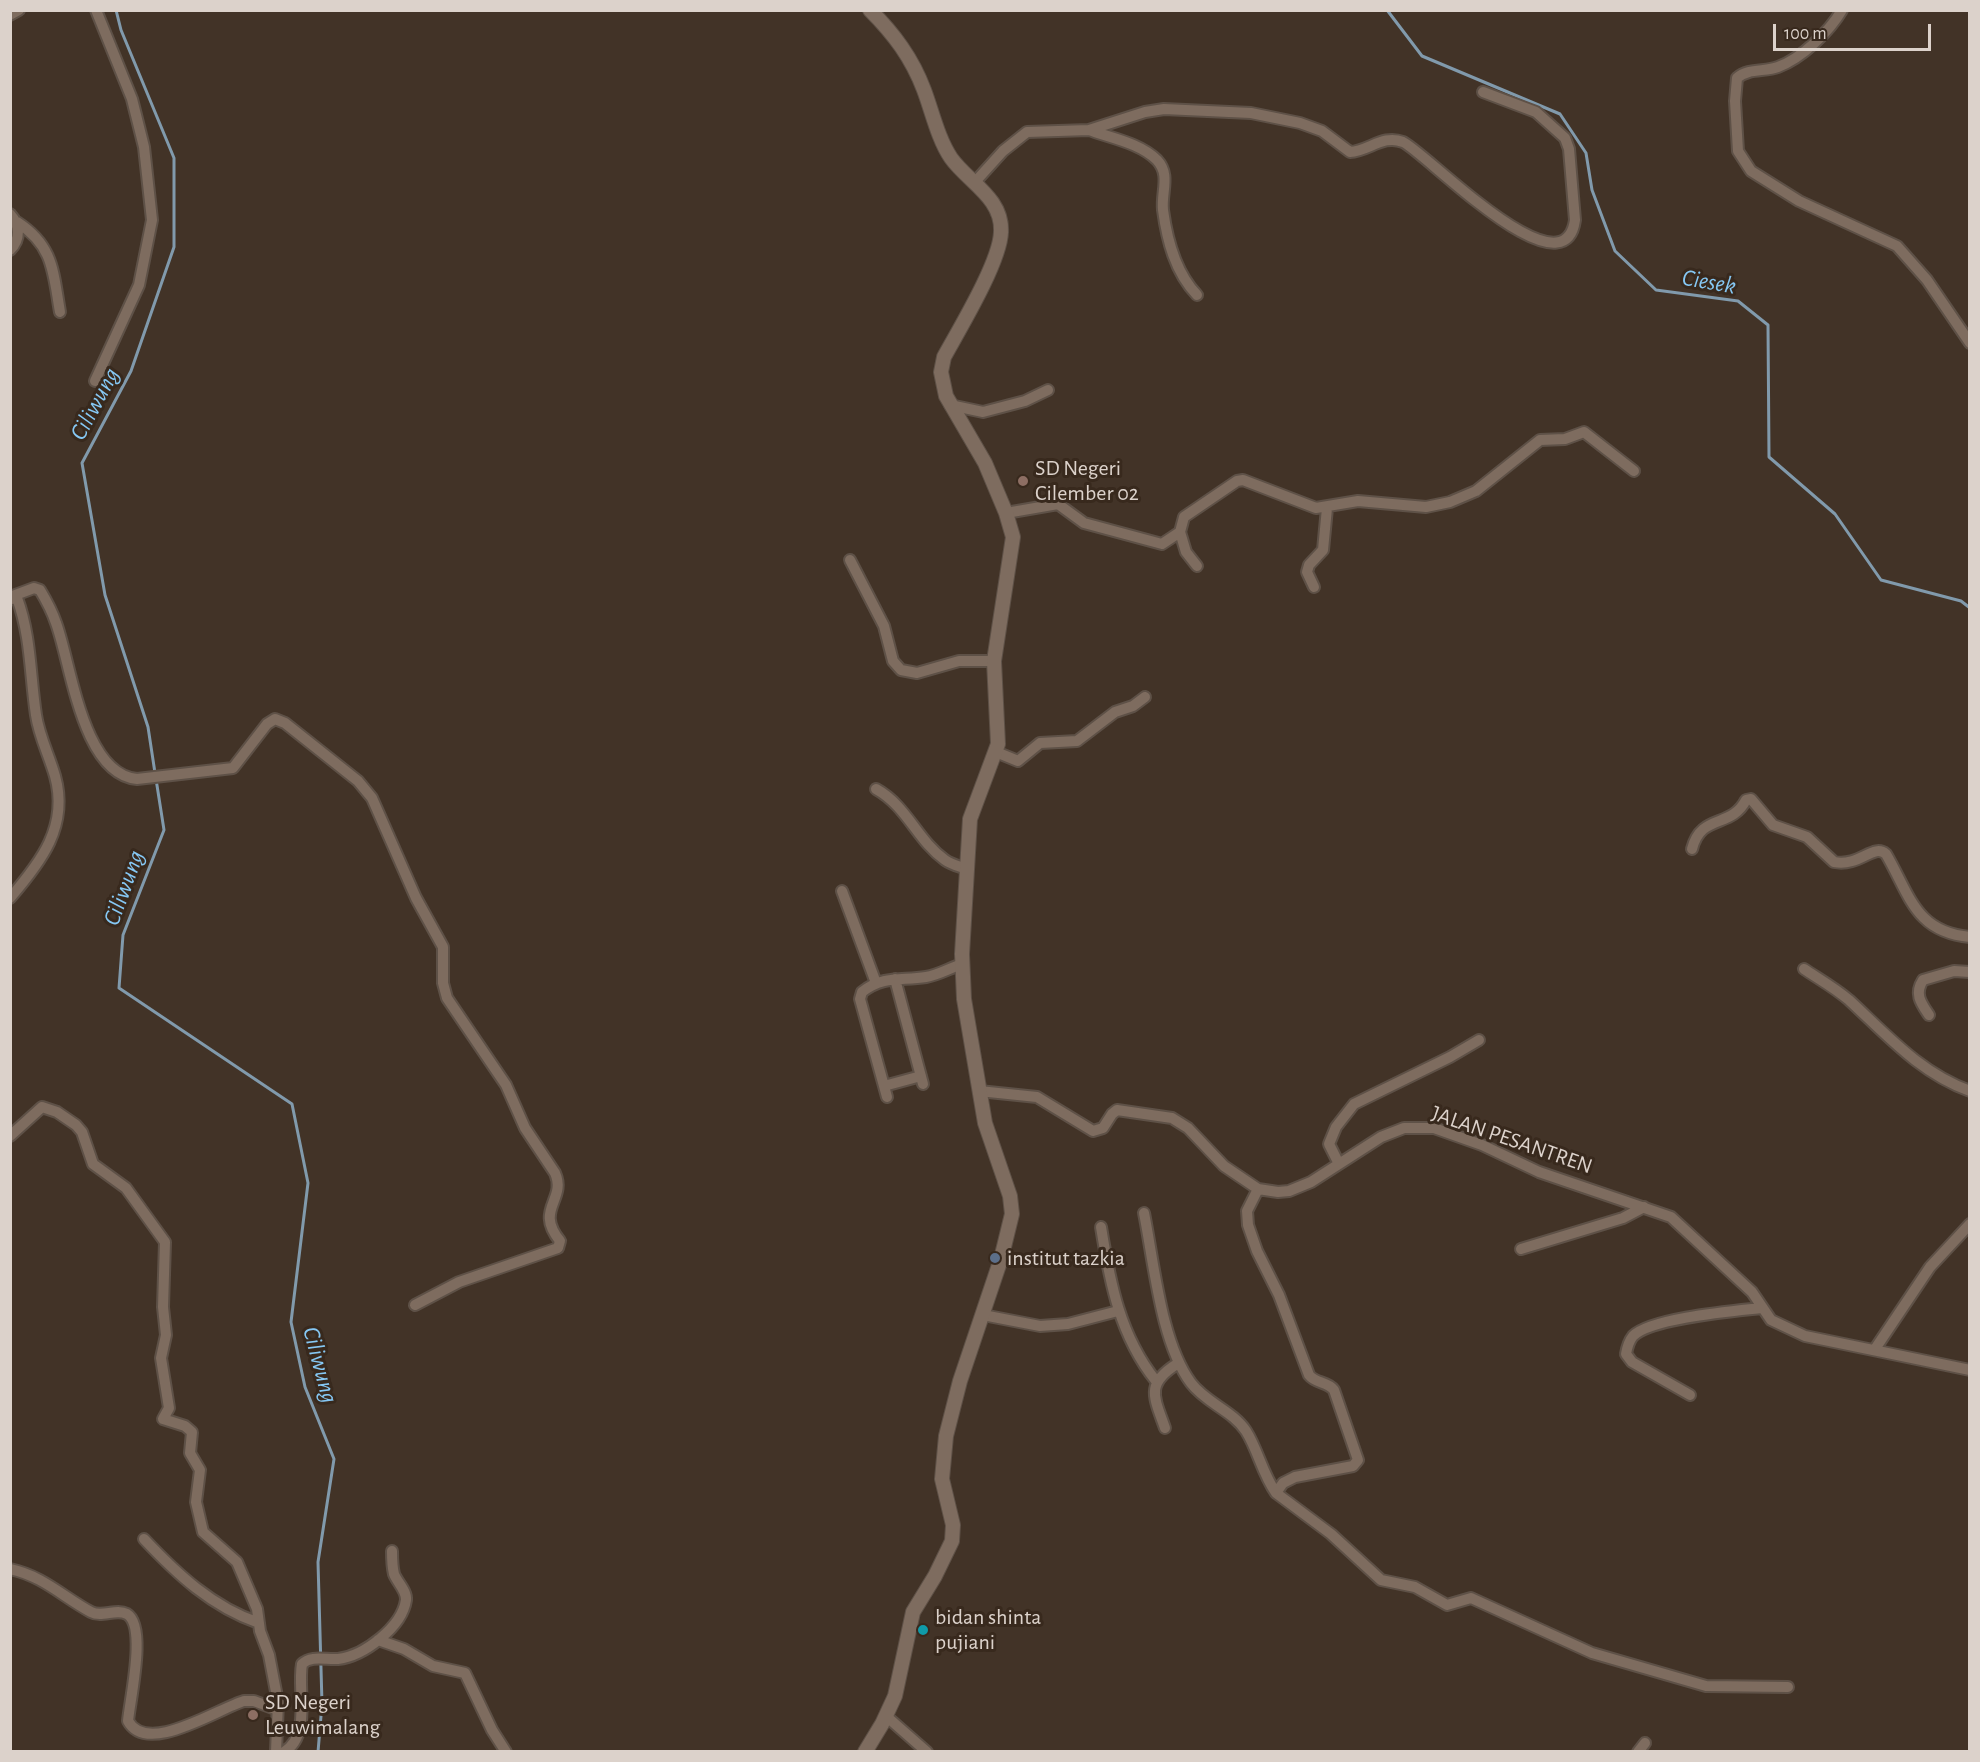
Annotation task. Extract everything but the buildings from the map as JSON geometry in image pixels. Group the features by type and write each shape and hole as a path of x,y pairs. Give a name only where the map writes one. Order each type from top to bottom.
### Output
{"street":[{"path":"10,15 19,10"},
{"path":"95,381 139,285 152,220 144,147 132,99 96,10"},
{"path":"865,1752 886,1716 897,1689 911,1617 952,1541 953,1525 942,1484 944,1453 960,1381 1003,1251 1012,1205 991,1144 979,1092 964,999 962,964 971,813 996,752 994,661 1013,549 1012,531 981,454 950,405 942,382 942,363 975,299 1001,237 998,213 975,182 948,153 917,74 902,47 870,10"},
{"path":"1842,10 1821,37 1781,66 1749,72 1737,78 1735,101 1738,151 1750,171 1799,201 1897,246 1927,280 1970,344"},
{"path":"975,182 1003,151 1027,132 1089,130 1155,110 1223,110 1251,113 1313,127 1350,152 1384,141 1397,141 1419,152 1447,179 1504,221 1546,242 1561,240 1573,227 1575,220 1568,142 1555,127 1536,112 1483,92"},
{"path":"1089,130 1142,149 1160,164 1166,179 1165,219 1175,262 1186,282 1197,295"},
{"path":"10,250 18,236 14,218"},
{"path":"14,218 36,236 47,250 60,312"},
{"path":"950,405 983,412 1025,401 1047,390"},
{"path":"1006,513 1054,503 1064,507 1084,523 1156,543 1166,543 1180,532 1185,517 1237,481 1253,484 1316,508 1327,508 1358,501 1426,507 1450,502 1484,485 1533,444 1544,440 1565,440 1580,433 1589,434 1634,471"},
{"path":"1314,587 1307,572 1309,565 1323,550 1327,508"},
{"path":"1180,532 1186,552 1197,566"},
{"path":"850,560 884,626 893,661 901,670 917,673 959,661 994,661"},
{"path":"12,598 34,588 40,590 56,622 77,700 102,756 123,776 137,779 233,768 267,723 278,719 365,788 385,822 416,898 443,947 443,987 447,998 506,1085 525,1128 557,1177 548,1218 550,1228 560,1241 558,1248 459,1282 414,1305"},
{"path":"10,898 39,864 51,844 58,807 54,774 37,720 27,630 18,601 12,598"},
{"path":"996,752 1018,761 1040,743 1077,741 1115,712 1133,706 1145,697"},
{"path":"876,789 904,811 936,853 952,865 967,869"},
{"path":"1692,849 1696,837 1703,830 1737,814 1746,800 1751,799 1773,825 1807,837 1834,862 1851,863 1874,850 1882,850 1890,859 1914,907 1928,924 1946,933 1970,937"},
{"path":"842,891 876,983"},
{"path":"887,1097 860,999 862,992 876,983 929,976 962,964"},
{"path":"1804,969 1848,999 1911,1058 1938,1077 1970,1091"},
{"path":"1929,1015 1919,998 1923,980 1954,971 1970,972"},
{"path":"884,1086 922,1080 895,979"},
{"path":"1339,1164 1329,1144 1349,1108 1479,1040"},
{"path":"979,1092 1036,1097 1094,1131 1102,1128 1117,1110 1168,1116 1188,1128 1221,1164 1258,1189 1249,1205 1247,1219 1257,1251 1279,1294 1306,1369 1314,1380 1329,1385 1334,1390 1358,1460 1352,1467 1289,1480 1276,1493"},
{"path":"10,1136 42,1107 66,1118 82,1132 93,1164 126,1188 161,1235 166,1249 163,1307 166,1335 161,1358 169,1408 164,1419 185,1426 192,1432 190,1453 199,1464 201,1473 196,1497 201,1526 212,1542 237,1562 257,1609 271,1664 278,1710 276,1752"},
{"name":"JALAN PESANTREN","path":"1258,1189 1289,1191 1311,1182 1380,1137 1404,1128 1426,1127 1482,1145 1539,1172 1671,1217 1752,1292 1761,1308 1774,1322 1805,1336 1970,1370"},
{"path":"1521,1249 1623,1218 1644,1207"},
{"path":"1144,1213 1170,1342 1177,1364 1201,1395 1244,1428 1262,1469 1276,1493 1331,1534 1381,1580 1415,1587 1443,1604 1455,1605 1471,1598 1592,1653 1706,1686 1788,1687"},
{"path":"1875,1349 1930,1267 1970,1224"},
{"path":"1101,1227 1118,1311 1130,1342 1156,1381 1155,1395 1165,1428"},
{"path":"1690,1395 1628,1358 1627,1350 1632,1338 1639,1332 1663,1324 1761,1308"},
{"path":"983,1315 1040,1326 1068,1324 1118,1311"},
{"path":"1156,1381 1177,1364"},
{"path":"144,1539 188,1584 235,1613 260,1623"},
{"path":"284,1752 290,1747 300,1723 301,1665 308,1659 339,1659 358,1654 378,1640 394,1622 406,1598 394,1574 392,1551"},
{"path":"10,1569 42,1580 94,1613 122,1612 132,1618 136,1630 137,1646 128,1720 135,1729 153,1733 178,1730 233,1705 248,1701 278,1710"},
{"path":"378,1640 404,1649 433,1666 465,1673 492,1730 506,1752"},
{"path":"886,1716 927,1752"}],"waterway":[{"name":"Ciliwung","path":"116,10 121,30 174,158 174,247 131,371 82,463 105,595 148,727 155,773"},
{"name":"Ciesek","path":"1387,10 1422,56 1560,114 1586,153 1592,190 1615,251 1656,290 1738,301 1768,325 1769,457 1835,514 1881,580 1961,601 1970,608"},
{"name":"Ciliwung","path":"156,779 164,830 123,935 119,988 292,1104 308,1183 291,1322 305,1387 334,1459 318,1562 322,1704 318,1752"}],"place":[{"name":"SD Negeri Cilember 02","path":"1023,481"},
{"name":"institut tazkia","path":"995,1258"},
{"name":"bidan shinta pujiani","path":"923,1630"},
{"name":"SD Negeri Leuwimalang","path":"253,1715"}]}
